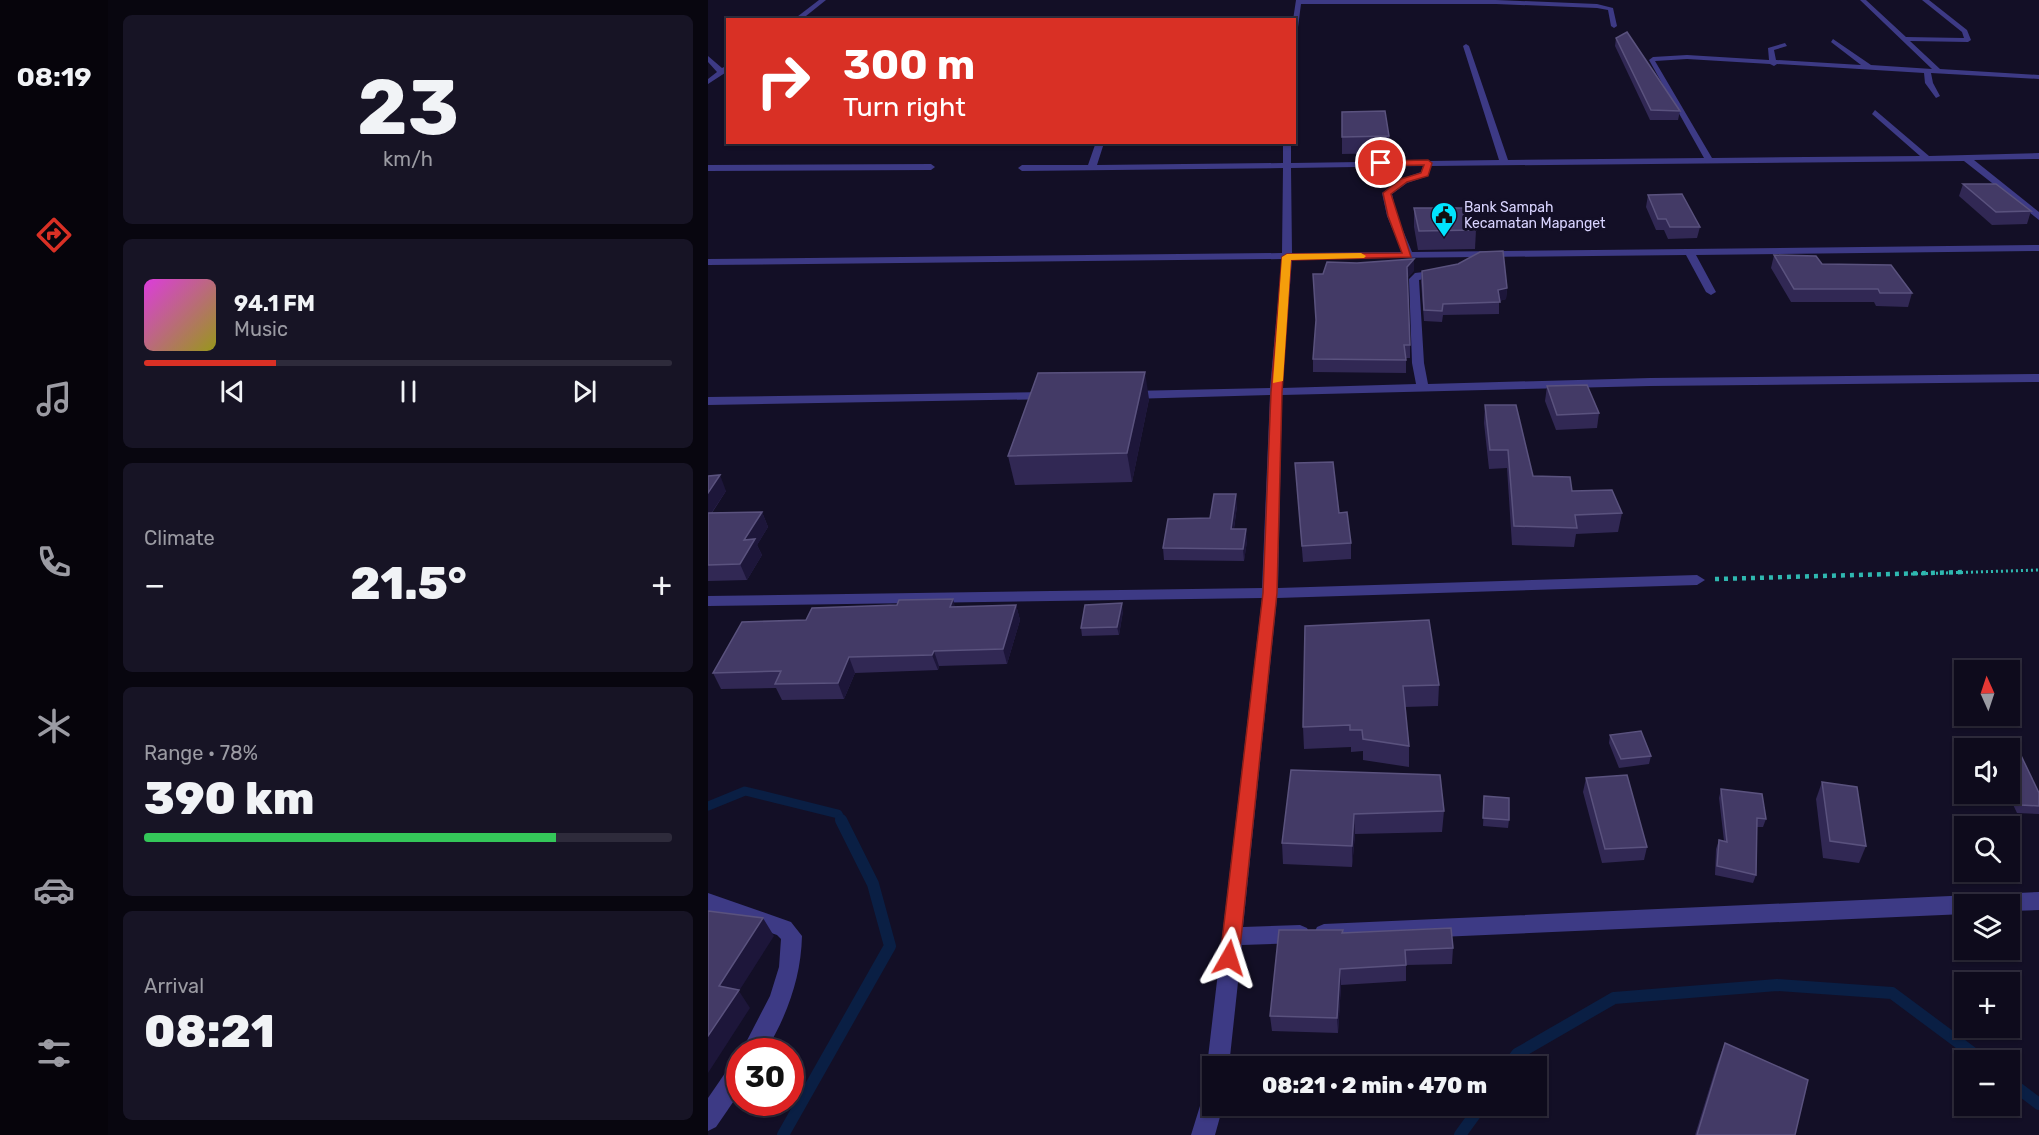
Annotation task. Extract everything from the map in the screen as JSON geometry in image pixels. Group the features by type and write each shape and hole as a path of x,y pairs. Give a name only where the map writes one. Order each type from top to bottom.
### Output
{"street":[{"path":"799,18 823,0"},
{"path":"1863,0 1938,71"},
{"path":"1904,39 1968,39 1965,31 1925,0"},
{"path":"1296,21 1299,1 1486,2 1604,6 1611,9 1614,26"},
{"path":"1833,41 1869,68"},
{"path":"1774,63 1770,48 1785,45"},
{"path":"1466,46 1504,162"},
{"path":"1708,158 1651,62 1653,59 1687,57 2039,77"},
{"path":"708,82 724,69 709,61"},
{"path":"1928,70 1929,83 1936,96"},
{"path":"1875,112 1926,157"},
{"path":"1092,167 1100,144"},
{"path":"1219,1056 1270,593 1276,392 1287,257 1287,144"},
{"path":"1022,168 1708,158 2039,156"},
{"path":"1966,158 2039,217"},
{"path":"1408,255 1392,216 1387,193 1404,181 1425,174 1428,163"},
{"path":"708,168 931,167"},
{"path":"708,262 2039,248"},
{"path":"1690,252 1711,292"},
{"path":"1423,388 1418,363 1414,279 1419,275 1457,268 1484,254"},
{"path":"1123,395 1650,382 2039,378"},
{"path":"708,401 1063,396"},
{"path":"708,602 1270,593 1697,580"},
{"path":"2020,902 2039,901"},
{"path":"708,902 784,928 792,936 793,954 785,992 760,1038"},
{"path":"1232,936 1954,906"},
{"path":"708,1119 726,1092"},
{"path":"1203,1135 1208,1116"}],"path":[{"path":"1697,580 2039,570"}],"building":[{"path":"1627,32 1680,111 1651,110 1616,38"},
{"path":"1385,111 1389,136 1342,137 1342,112"},
{"path":"1963,184 1996,184 2031,211 1996,212"},
{"path":"1682,194 1700,227 1670,227 1666,219 1658,219 1648,195"},
{"path":"1414,208 1470,208 1476,230 1419,231"},
{"path":"1503,251 1507,288 1498,290 1500,302 1443,304 1442,311 1424,310 1422,271 1458,264 1480,252"},
{"path":"1774,255 1816,256 1822,264 1891,265 1912,293 1880,293 1878,289 1794,289"},
{"path":"1414,259 1407,267 1410,345 1404,345 1406,360 1313,359 1316,320 1313,274 1323,274 1327,262 1357,263"},
{"path":"1145,372 1127,453 1008,456 1038,373"},
{"path":"1587,385 1599,413 1557,415 1547,386"},
{"path":"1485,405 1516,405 1533,476 1570,477 1572,491 1612,490 1622,513 1575,515 1577,528 1514,526 1508,450 1490,450"},
{"path":"1333,462 1339,513 1347,512 1351,543 1302,546 1295,463"},
{"path":"720,475 708,493 708,476"},
{"path":"1214,494 1236,494 1231,529 1246,529 1243,549 1163,548 1168,519 1210,518"},
{"path":"762,512 744,540 755,539 740,564 708,565 708,513"},
{"path":"953,599 950,607 1016,605 1003,649 934,651 932,655 849,657 838,683 775,684 781,671 713,673 742,622 806,620 812,608 897,605 899,600"},
{"path":"1122,603 1117,627 1081,628 1085,605"},
{"path":"1429,620 1439,685 1403,686 1409,746 1363,739 1362,730 1350,730 1350,725 1303,727 1305,626"},
{"path":"1641,731 1651,756 1621,759 1610,735"},
{"path":"2020,753 2039,793 2039,806 2021,805"},
{"path":"1291,770 1440,775 1444,811 1354,814 1352,846 1282,843"},
{"path":"1627,775 1647,847 1605,849 1586,778"},
{"path":"1822,782 1857,787 1866,846 1830,841"},
{"path":"1721,789 1762,794 1766,819 1757,818 1756,875 1717,866 1719,840 1727,842"},
{"path":"1484,796 1509,798 1509,820 1483,818"},
{"path":"708,911 763,918 719,986 739,990 708,1036"},
{"path":"1451,928 1453,948 1405,950 1406,965 1340,969 1337,1018 1270,1016 1279,930 1343,930 1342,933"},
{"path":"1725,1043 1808,1080 1795,1135 1697,1135"}],"waterway":[{"path":"708,806 745,791 838,814 873,884 890,946 783,1135"},
{"path":"1516,1056 1614,998 1777,985 1892,993 1969,1050"},
{"path":"2020,1090 2039,1104"},
{"path":"1460,1135 1474,1116"}],"slow traffic":[{"path":"1277,381 1287,257 1361,256"}],"place":[{"name":"Bank Sampah Kecamatan Mapanget","path":"1444,238"}],"route":[{"path":"1229,958 1270,593 1276,392 1287,257 1408,255 1392,216 1387,193 1388,190 1404,181 1425,174 1428,163 1381,163"}]}
